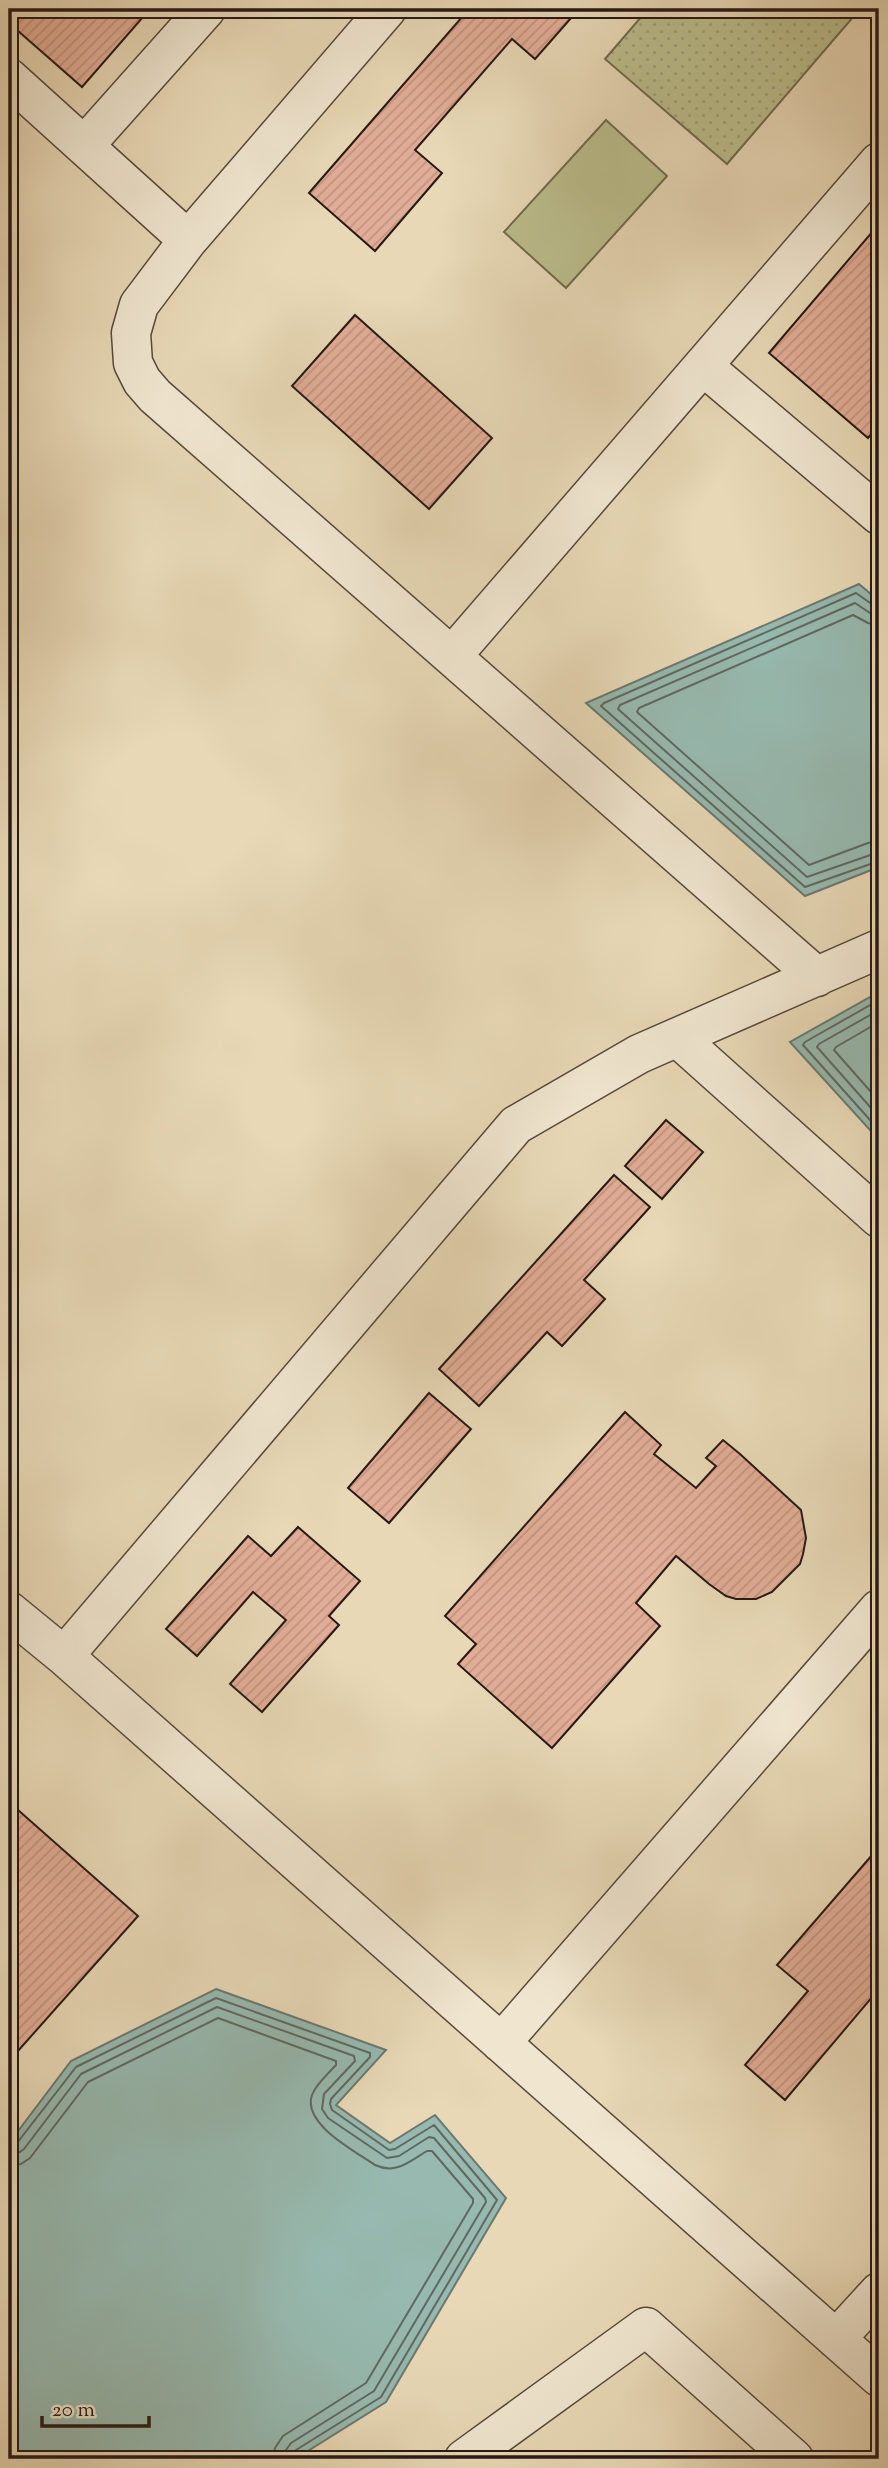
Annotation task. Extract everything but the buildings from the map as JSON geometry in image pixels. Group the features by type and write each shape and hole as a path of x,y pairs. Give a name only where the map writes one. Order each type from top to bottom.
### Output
{"lane":[{"path":"84,146 206,9"},
{"path":"387,9 188,240 139,305 133,321 133,363 142,381 155,396 817,976"},
{"path":"9,78 188,240"},
{"path":"452,656 879,162"},
{"path":"704,366 879,515"},
{"path":"64,1656 516,1125 639,1054 879,950"},
{"path":"678,1038 879,1218"},
{"path":"501,2043 879,1609"},
{"path":"9,1611 64,1656 879,2377"},
{"path":"836,2339 879,2292"},
{"path":"464,2459 646,2327 793,2459"}],"green space":[{"path":"648,9 860,9 727,164 605,59"},
{"path":"606,120 667,176 566,288 504,232"}],"water":[{"path":"859,584 879,601 879,867 805,896 586,703"},
{"path":"879,992 879,1140 790,1042"},
{"path":"216,1989 386,2050 336,2105 390,2143 435,2115 506,2198 386,2402 295,2459 9,2459 9,2143 71,2061"}]}
